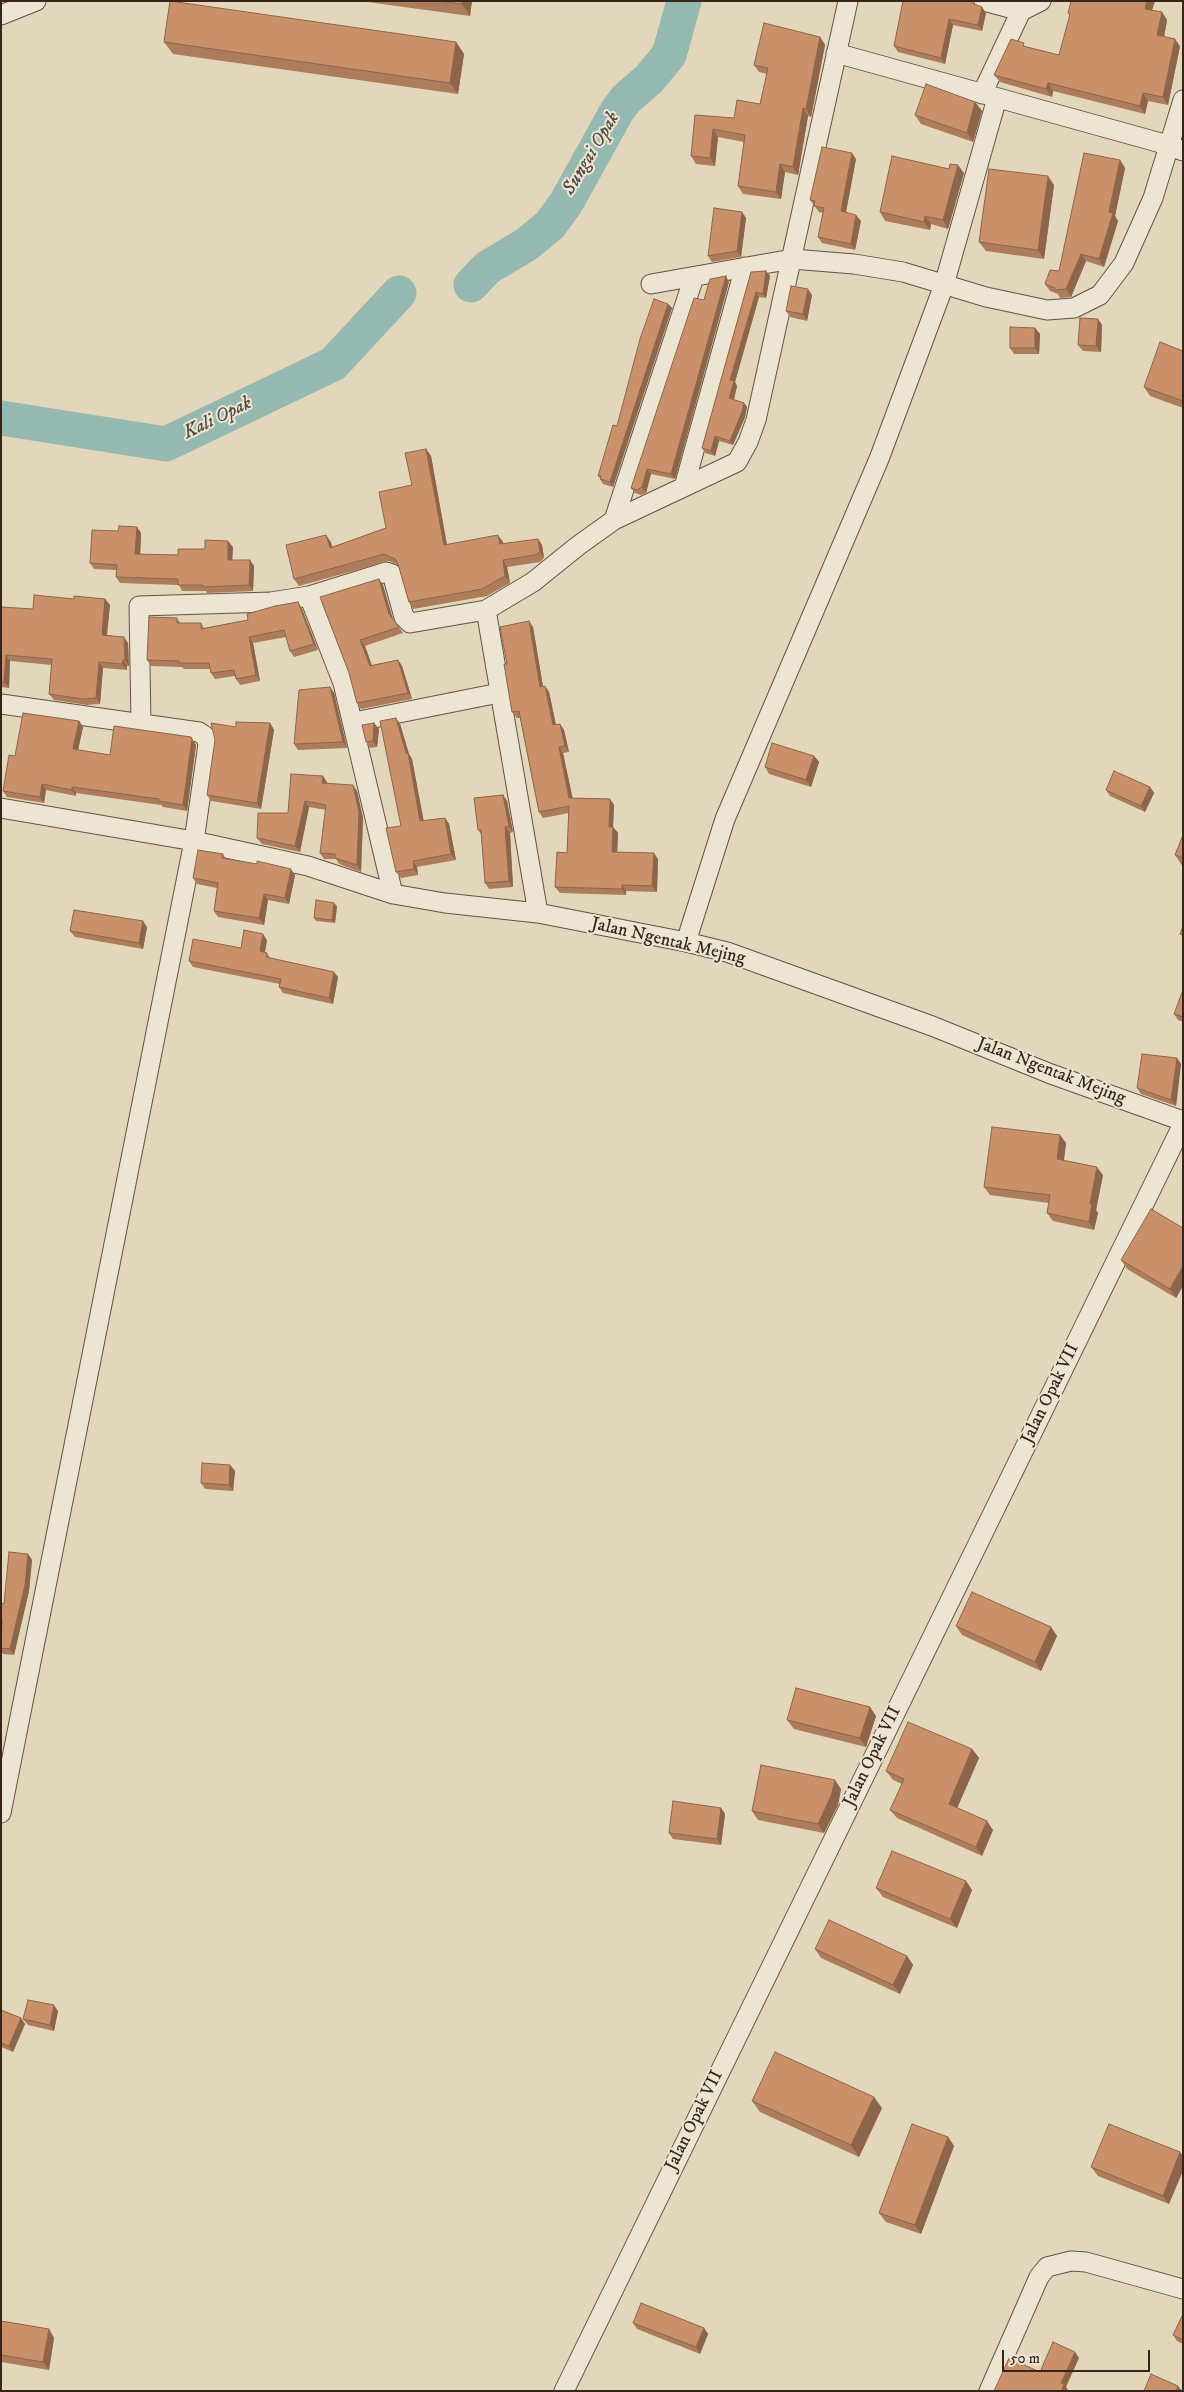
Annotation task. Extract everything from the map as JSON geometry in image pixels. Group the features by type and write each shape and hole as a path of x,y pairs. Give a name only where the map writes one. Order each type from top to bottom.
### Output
{"street":[{"path":"1,15 36,1"},
{"path":"141,724 139,606 271,602 309,596 386,572 392,574 404,617 410,623 486,610 533,582 614,520 737,462 748,442 756,420 848,1"},
{"path":"984,1 1021,11"},
{"path":"686,942 725,819 878,459 944,285 990,96 1021,11 1040,1"},
{"path":"836,53 1176,148"},
{"path":"651,284 792,259 854,264 903,272 944,285 1047,310 1074,308 1100,296 1124,263 1176,148 1183,100"},
{"path":"684,487 745,268"},
{"path":"614,520 694,277"},
{"path":"309,596 343,683 354,722 393,894"},
{"path":"486,610 538,913"},
{"path":"354,722 500,694"},
{"path":"1,704 199,732 207,740 194,841 1,1814"},
{"name":"Jalan Ngentak Mejing","path":"1,808 194,841 308,866 393,894 445,903 538,913 686,942 727,952 932,1026 1051,1074 1183,1123"},
{"name":"Jalan Opak VII","path":"564,2391 1183,1123"},
{"path":"990,2391 1039,2277 1047,2267 1071,2261 1086,2262 1183,2289"}],"building":[{"path":"170,1 456,42 450,83 164,42"},
{"path":"439,1 462,1 462,4"},
{"path":"903,1 971,1 982,7 978,25 949,19 941,58 894,46"},
{"path":"1071,1 1147,1 1145,9 1162,12 1157,35 1175,39 1163,97 1143,93 1140,106 1048,83 1046,89 994,75 1011,39 1024,43 1023,46 1059,55 1070,14 1068,13"},
{"path":"764,23 820,37 806,109 803,108 793,167 780,164 776,192 738,186 745,135 713,129 710,158 691,156 695,115 734,118 737,100 760,104 768,68 754,65"},
{"path":"926,84 975,102 967,133 915,115"},
{"path":"822,147 852,153 841,211 856,215 851,244 818,237 824,208 814,206 815,201 810,200"},
{"path":"1084,153 1120,160 1109,212 1113,213 1099,259 1081,254 1066,289 1055,290 1055,288 1045,284 1050,270 1059,271"},
{"path":"892,156 949,169 950,164 958,165 943,220 925,216 924,222 880,212"},
{"path":"989,169 1048,176 1038,250 979,242"},
{"path":"714,208 742,212 737,251 708,256"},
{"path":"766,271 763,294 756,292 730,380 734,381 729,398 744,403 742,412 730,441 715,436 711,451 702,448 751,272"},
{"path":"726,276 671,474 647,469 642,487 637,490 631,488 694,298 704,300 710,279"},
{"path":"791,286 808,289 803,314 786,311"},
{"path":"654,299 668,304 610,482 600,479 601,476 598,476 613,425 617,426 640,339"},
{"path":"1080,318 1098,319 1096,346 1078,345"},
{"path":"1010,327 1035,328 1035,348 1010,348"},
{"path":"1160,342 1183,351 1183,401 1144,387"},
{"path":"426,449 444,545 498,535 500,544 538,539 540,552 535,555 503,560 505,576 482,589 409,602 398,564 395,559 384,554 294,579 286,545 326,535 330,548 386,528 379,492 412,485 405,453"},
{"path":"119,526 137,527 135,554 178,555 178,549 205,549 205,540 228,541 228,560 250,560 249,585 203,587 203,585 178,585 178,579 116,577 117,565 90,563 92,530 118,531"},
{"path":"379,579 389,614 399,627 360,640 370,666 398,660 408,693 357,703 349,673 320,597"},
{"path":"34,595 74,599 74,596 105,599 102,635 124,637 125,660 123,660 122,664 99,662 96,698 83,699 49,694 52,659 6,655 4,682 1,681 1,607 33,609"},
{"path":"298,602 314,644 290,651 284,630 249,637 256,675 236,679 234,670 211,673 209,663 147,660 149,617 177,618 177,623 201,623 201,629 248,620 247,614"},
{"path":"529,621 540,687 545,686 553,725 560,724 565,746 559,747 569,798 610,799 609,827 613,827 612,852 654,853 652,886 622,885 622,889 555,887 557,852 567,853 569,806 539,812 519,711 512,712 504,664 507,664 500,627"},
{"path":"330,687 343,742 294,744 299,690"},
{"path":"23,713 79,721 73,749 110,755 114,726 191,737 183,805 159,801 159,799 72,787 72,790 42,784 40,797 3,791 9,755 15,756"},
{"path":"396,718 406,753 408,753 420,821 445,818 451,854 413,861 414,869 396,872 386,828 401,826 380,721"},
{"path":"236,722 270,723 257,803 207,795 215,740 211,723 236,727"},
{"path":"374,723 373,741 366,742 362,725"},
{"path":"772,743 814,756 806,780 765,767"},
{"path":"1114,771 1150,787 1141,806 1106,790"},
{"path":"291,774 323,776 322,783 353,785 359,812 357,865 335,858 335,854 320,853 326,805 305,801 295,846 257,838 258,813 288,813"},
{"path":"503,795 509,826 505,827 509,881 485,883 481,830 478,830 474,798"},
{"path":"1183,835 1183,858 1175,855"},
{"path":"198,850 223,854 222,858 257,864 257,861 291,869 285,898 264,894 259,918 214,911 218,883 193,878"},
{"path":"316,900 334,903 332,920 314,918"},
{"path":"74,910 143,921 139,943 70,931"},
{"path":"244,930 263,934 260,951 267,953 266,957 334,972 329,998 279,987 281,979 189,961 193,939 241,948"},
{"path":"1183,990 1183,1017 1174,1014"},
{"path":"1142,1054 1177,1058 1171,1100 1137,1088"},
{"path":"992,1127 1060,1135 1057,1159 1097,1167 1090,1204 1092,1204 1089,1222 1047,1213 1050,1195 984,1187"},
{"path":"1151,1209 1183,1228 1183,1266 1170,1289 1121,1260"},
{"path":"202,1463 230,1465 229,1485 201,1483"},
{"path":"9,1552 28,1554 25,1585 10,1649 1,1648 1,1603 4,1604"},
{"path":"972,1592 1051,1627 1035,1662 956,1626"},
{"path":"796,1688 870,1707 860,1738 787,1720"},
{"path":"908,1722 972,1749 949,1804 987,1821 976,1847 890,1810 904,1779 886,1771"},
{"path":"761,1765 835,1780 831,1796 818,1824 752,1811"},
{"path":"673,1801 721,1808 717,1839 669,1833"},
{"path":"892,1851 966,1881 950,1919 876,1888"},
{"path":"829,1920 907,1956 893,1985 815,1949"},
{"path":"28,2000 54,2005 50,2025 23,2019"},
{"path":"1,2010 21,2018 9,2046 1,2043"},
{"path":"775,2052 874,2097 851,2145 752,2101"},
{"path":"912,2124 948,2137 915,2225 879,2213"},
{"path":"1109,2124 1180,2152 1163,2196 1091,2167"},
{"path":"641,2303 704,2328 696,2347 633,2323"},
{"path":"1183,2314 1183,2340 1173,2335"},
{"path":"1,2321 49,2329 43,2362 1,2355"},
{"path":"1053,2342 1075,2352 1061,2383 1064,2384 1061,2391 994,2391 1009,2358 1040,2372"},
{"path":"1151,2374 1178,2386 1176,2391 1144,2391"}],"waterway":[{"name":"Sungai Opak","path":"471,285 487,268 527,244 550,225 566,203 617,111 626,99 649,79 669,55 684,1"},
{"name":"Kali Opak","path":"1,418 166,444 333,364 399,293"}]}
